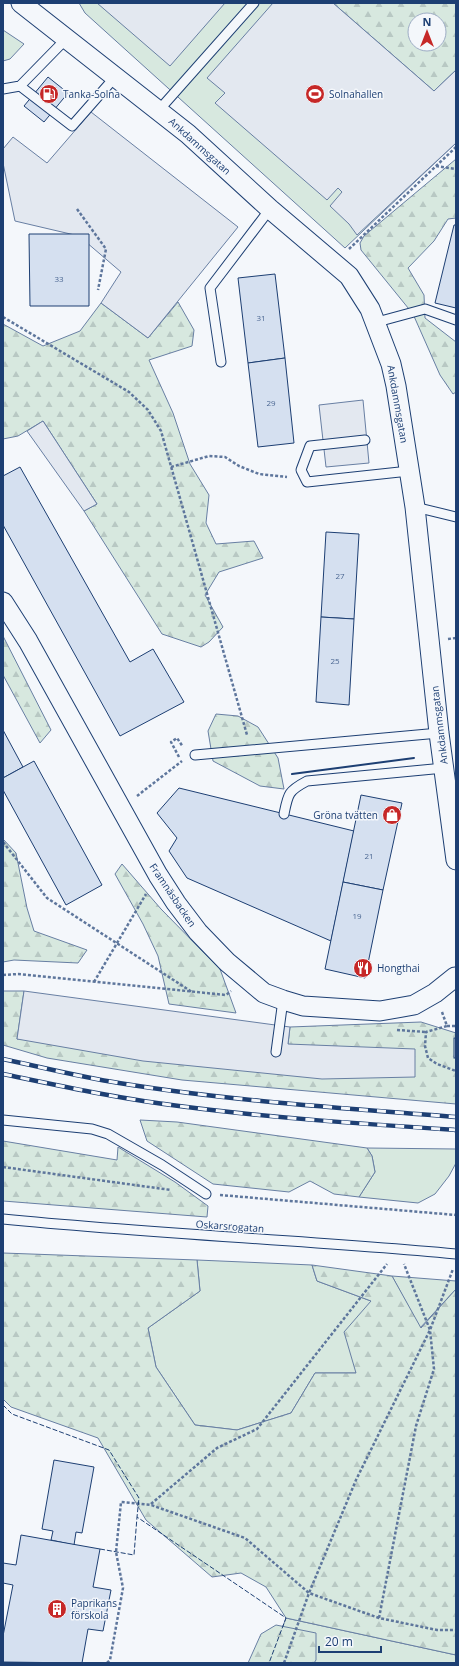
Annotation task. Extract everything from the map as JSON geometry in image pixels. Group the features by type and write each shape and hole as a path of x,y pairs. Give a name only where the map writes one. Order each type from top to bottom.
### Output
{"street":[{"name":"Ankdammsgatan","path":"21,3 188,134 270,209 349,276 370,309 391,364 396,386 415,507 439,733 456,860"},
{"name":"Ankdammsgatan","path":"40,3 67,38"},
{"name":"Framnäsbacken","path":"3,602 28,641 158,875 176,903 198,932 227,962 264,993 303,1006 380,1011 414,1006 435,993 456,976"}],"lane":[{"path":"159,110 254,3"},
{"path":"3,89 20,86 67,38"},
{"path":"20,86 72,126 116,76"},
{"path":"222,362 210,288 270,209"},
{"path":"376,322 425,309 456,320"},
{"path":"365,440 310,446 301,470 307,482 409,471"},
{"path":"415,507 456,517"},
{"path":"195,755 439,733"},
{"path":"284,814 288,795 296,787 306,781 444,768"},
{"path":"276,1052 283,1000"},
{"path":"3,1120 92,1129 108,1134 162,1165 206,1194"},
{"name":"Oskarsrogatan","path":"3,1219 80,1227 456,1254"}],"path":[{"path":"334,264 456,147"},
{"path":"436,166 456,169"},
{"path":"77,209 106,249 98,290"},
{"path":"3,317 129,392 148,410 161,431 252,751"},
{"path":"171,467 209,456 225,457 239,466 259,474 286,476 307,482"},
{"path":"121,809 182,762 171,742 177,738 184,750"},
{"path":"3,842 47,898 193,992"},
{"path":"94,982 158,875"},
{"path":"3,975 18,974 226,995 247,978"},
{"path":"435,993 447,1026"},
{"path":"456,1026 447,1026 426,1032 425,1046 428,1058 437,1064 456,1071"},
{"path":"3,1167 174,1190"},
{"path":"206,1194 456,1215"},
{"path":"379,1618 416,1426 434,1369 430,1330 398,1249"},
{"path":"151,1505 217,1448 257,1429 398,1249"},
{"path":"284,1663 309,1594 356,1480 430,1330 453,1268"},
{"path":"107,1663 110,1660 124,1588 116,1552 121,1502 151,1505 245,1538 309,1594 379,1618 437,1630 456,1630"}],"green space":[{"name":"Solnahallen","path":"79,3 456,3 456,143 345,248 85,13"},
{"path":"333,3 456,3 456,70 434,91"},
{"path":"3,30 24,44 10,59 3,61"},
{"path":"456,159 456,218 448,219 434,241 408,268 424,295 425,318 456,342 456,392 453,394 440,375 413,314 361,250 360,243 364,236"},
{"path":"178,302 194,330 192,346 149,360 173,413 190,464 209,495 206,523 216,544 254,541 263,558 219,572 205,595 223,627 209,642 201,647 162,634 84,511 97,504 43,421 18,436 3,439 3,324 43,346 80,331 101,303 148,338"},
{"path":"3,636 51,730 40,743 3,675"},
{"path":"216,714 238,716 258,727 278,758 284,789 260,786 213,761 208,731"},
{"path":"3,839 16,853 27,908 34,931 87,950 78,963 14,960 3,962"},
{"path":"122,864 161,909 220,969 236,1013 169,1004 158,956 143,924 115,874"},
{"path":"3,991 24,991 17,1039 288,1044 290,1027 421,1022 456,1033 456,1104 182,1080 47,1058 3,1045"},
{"path":"140,1120 177,1122 367,1148 372,1156 375,1172 359,1197 334,1194 310,1181 289,1192 213,1184 147,1141"},
{"path":"3,1141 117,1160 118,1147 175,1182 208,1206 207,1217 3,1201"},
{"path":"367,1148 456,1149 456,1163 449,1176 435,1194 418,1203 359,1197 375,1172 372,1156"},
{"path":"3,1253 197,1260 200,1291 148,1328 156,1367 195,1425 237,1430 291,1413 315,1373 356,1373 344,1332 371,1301 317,1281 312,1265 392,1276 421,1328 456,1289 456,1655 286,1618 266,1587 241,1573 212,1577 146,1520 98,1438 11,1407 3,1399"},
{"path":"197,1260 312,1265 317,1281 371,1301 356,1373 315,1373 291,1413 237,1430 195,1425 156,1367 148,1328 200,1291"},
{"path":"392,1276 456,1281 456,1289 420,1328"},
{"path":"286,1618 456,1655 456,1663 269,1663"},
{"path":"276,1625 316,1633 316,1660 314,1663 248,1663 261,1634"}],"shaded area":[{"path":"97,3 225,3 170,66"},
{"name":"Solnahallen","path":"273,3 333,3 434,91 456,70 456,143 357,235 349,224 330,206 342,192 338,188 327,200 215,103 225,93 207,78"},
{"path":"91,112 238,227 148,338 101,303 121,272 79,236 15,221 3,163 3,149 13,137 47,163"},
{"path":"363,400 369,463 326,467 319,405"},
{"path":"43,421 97,504 84,511 27,431"},
{"path":"24,991 290,1027 288,1044 415,1049 415,1077 322,1079 143,1061 17,1039"}],"building":[{"path":"48,77 68,93 44,122 24,106"},
{"path":"454,225 456,225 456,308 435,303"},
{"path":"29,234 89,234 89,306 30,306"},
{"path":"275,274 285,358 248,363 238,278"},
{"path":"285,358 294,443 258,447 248,363"},
{"path":"20,467 130,662 153,649 184,702 120,736 3,525 3,476"},
{"path":"326,532 359,534 354,619 321,617"},
{"path":"321,617 354,619 349,705 316,702"},
{"path":"3,730 23,767 3,778"},
{"path":"34,761 102,885 66,905 3,790 3,778"},
{"path":"179,788 354,831 331,941 187,878 169,851 177,838 157,813"},
{"path":"361,795 402,803 383,890 343,882"},
{"path":"343,882 383,890 365,978 325,969"},
{"path":"454,1038 456,1038 456,1058 454,1058"},
{"path":"54,1460 94,1467 82,1533 76,1532 74,1545 51,1540 53,1531 42,1529"},
{"name":"Paprikans förskola","path":"21,1535 100,1549 93,1587 111,1590 103,1631 88,1629 82,1663 3,1662 3,1636 13,1585 3,1583 3,1563 16,1565"}],"railway":[{"path":"3,1059 104,1081 203,1095 456,1117"},
{"path":"3,1074 69,1088 179,1106 352,1123 456,1130"}],"fence":[{"path":"3,1405 12,1414 109,1450 139,1498 137,1517 286,1618 269,1663"},
{"path":"100,1549 134,1555 137,1517"}],"wall":[{"path":"292,774 414,758"}],"place":[{"name":"Tanka-Solna","path":"49,94"},
{"name":"Solnahallen","path":"315,94"},
{"name":"Gröna tvätten","path":"392,815"},
{"name":"Hongthai","path":"363,968"},
{"name":"Paprikans förskola","path":"57,1609"}]}
